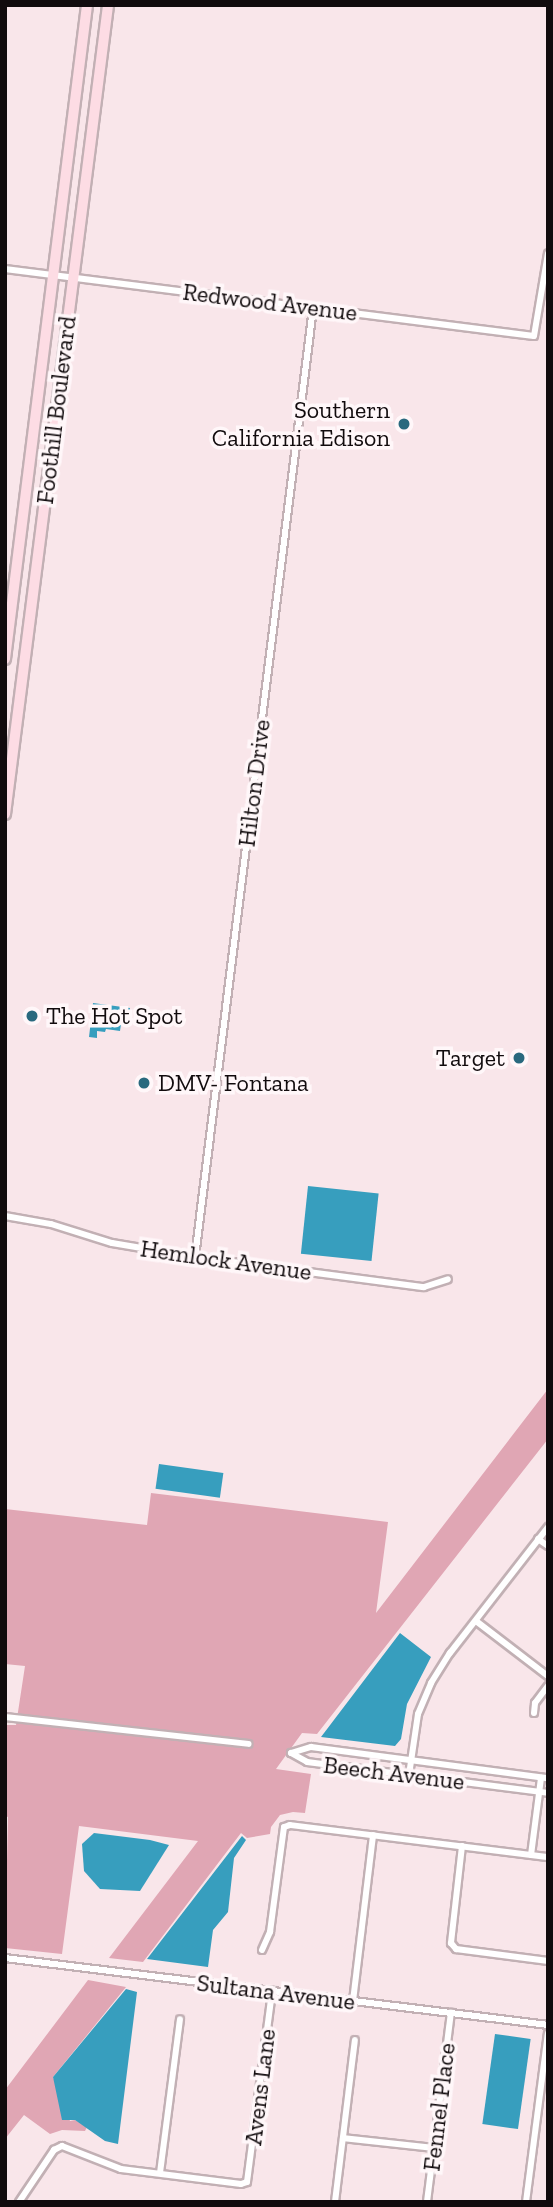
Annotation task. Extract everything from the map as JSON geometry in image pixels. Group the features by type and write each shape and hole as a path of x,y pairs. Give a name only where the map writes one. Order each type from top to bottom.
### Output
{"main road":[{"name":"Foothill Boulevard","path":"5,659 87,5"},
{"name":"Foothill Boulevard","path":"5,814 71,278 108,5"}],"street":[{"name":"Redwood Avenue","path":"5,269 534,336 548,253"},
{"name":"Hilton Drive","path":"195,1257 313,308"},
{"name":"Hemlock Avenue","path":"5,1216 51,1224 112,1243 195,1257 424,1287 449,1279"},
{"path":"409,1775 418,1714 440,1668 548,1527"},
{"path":"538,1539 548,1546"},
{"path":"476,1621 548,1676"},
{"path":"534,1713 535,1703 548,1686"},
{"path":"5,1717 249,1744"},
{"name":"Beech Avenue","path":"544,1778 311,1747 291,1753 307,1762 548,1793"},
{"path":"531,1855 539,1792 544,1778"},
{"path":"262,1950 270,1933 284,1827 290,1825 548,1857"},
{"path":"354,2001 373,1835"},
{"path":"462,1846 451,1943 456,1949 548,1961"},
{"name":"Sultana Avenue","path":"5,1958 548,2025"},
{"name":"Avens Lane","path":"160,2174 240,2184 247,2182 272,1991"},
{"name":"Fennel Place","path":"427,2202 451,2013"},
{"path":"19,2202 54,2150 62,2146 121,2169 160,2174 180,2019"},
{"path":"526,2202 544,2096 548,2033"},
{"path":"335,2202 355,2040"},
{"path":"343,2138 433,2148"}],"shaded area":[{"path":"548,1389 548,1439 317,1734 302,1733 276,1769 311,1774 305,1813 280,1815 271,1827 270,1834 247,1838 241,1833 143,1962 109,1958 198,1841 79,1826 62,1954 5,1948 8,1817 5,1816 5,1725 16,1725 25,1666 5,1664 5,1509 147,1525 151,1493 388,1522 376,1613"},
{"path":"88,1980 126,1987 53,2077 70,2121 75,2120 87,2127 85,2131 62,2130 50,2134 24,2115 5,2139 5,2090"}],"water":[{"path":"93,1003 130,1008 129,1017 122,1017 120,1031 106,1029 105,1032 97,1031 97,1038 89,1037"},
{"path":"308,1186 379,1193 372,1261 301,1254"},
{"path":"159,1464 223,1473 220,1498 156,1489"},
{"path":"400,1633 431,1657 407,1704 401,1739 395,1746 321,1737"},
{"path":"94,1833 169,1845 140,1891 100,1889 84,1871 82,1844"},
{"path":"242,1836 246,1840 234,1858 228,1912 213,1930 208,1967 147,1959"},
{"path":"126,1989 137,1992 118,2144 105,2141 75,2120 62,2120 53,2077"},
{"path":"495,2034 531,2039 518,2129 482,2124"}],"place":[{"name":"Southern California Edison","path":"404,424"},
{"name":"The Hot Spot","path":"32,1016"},
{"name":"Target","path":"519,1058"},
{"name":"DMV- Fontana","path":"144,1083"}]}
